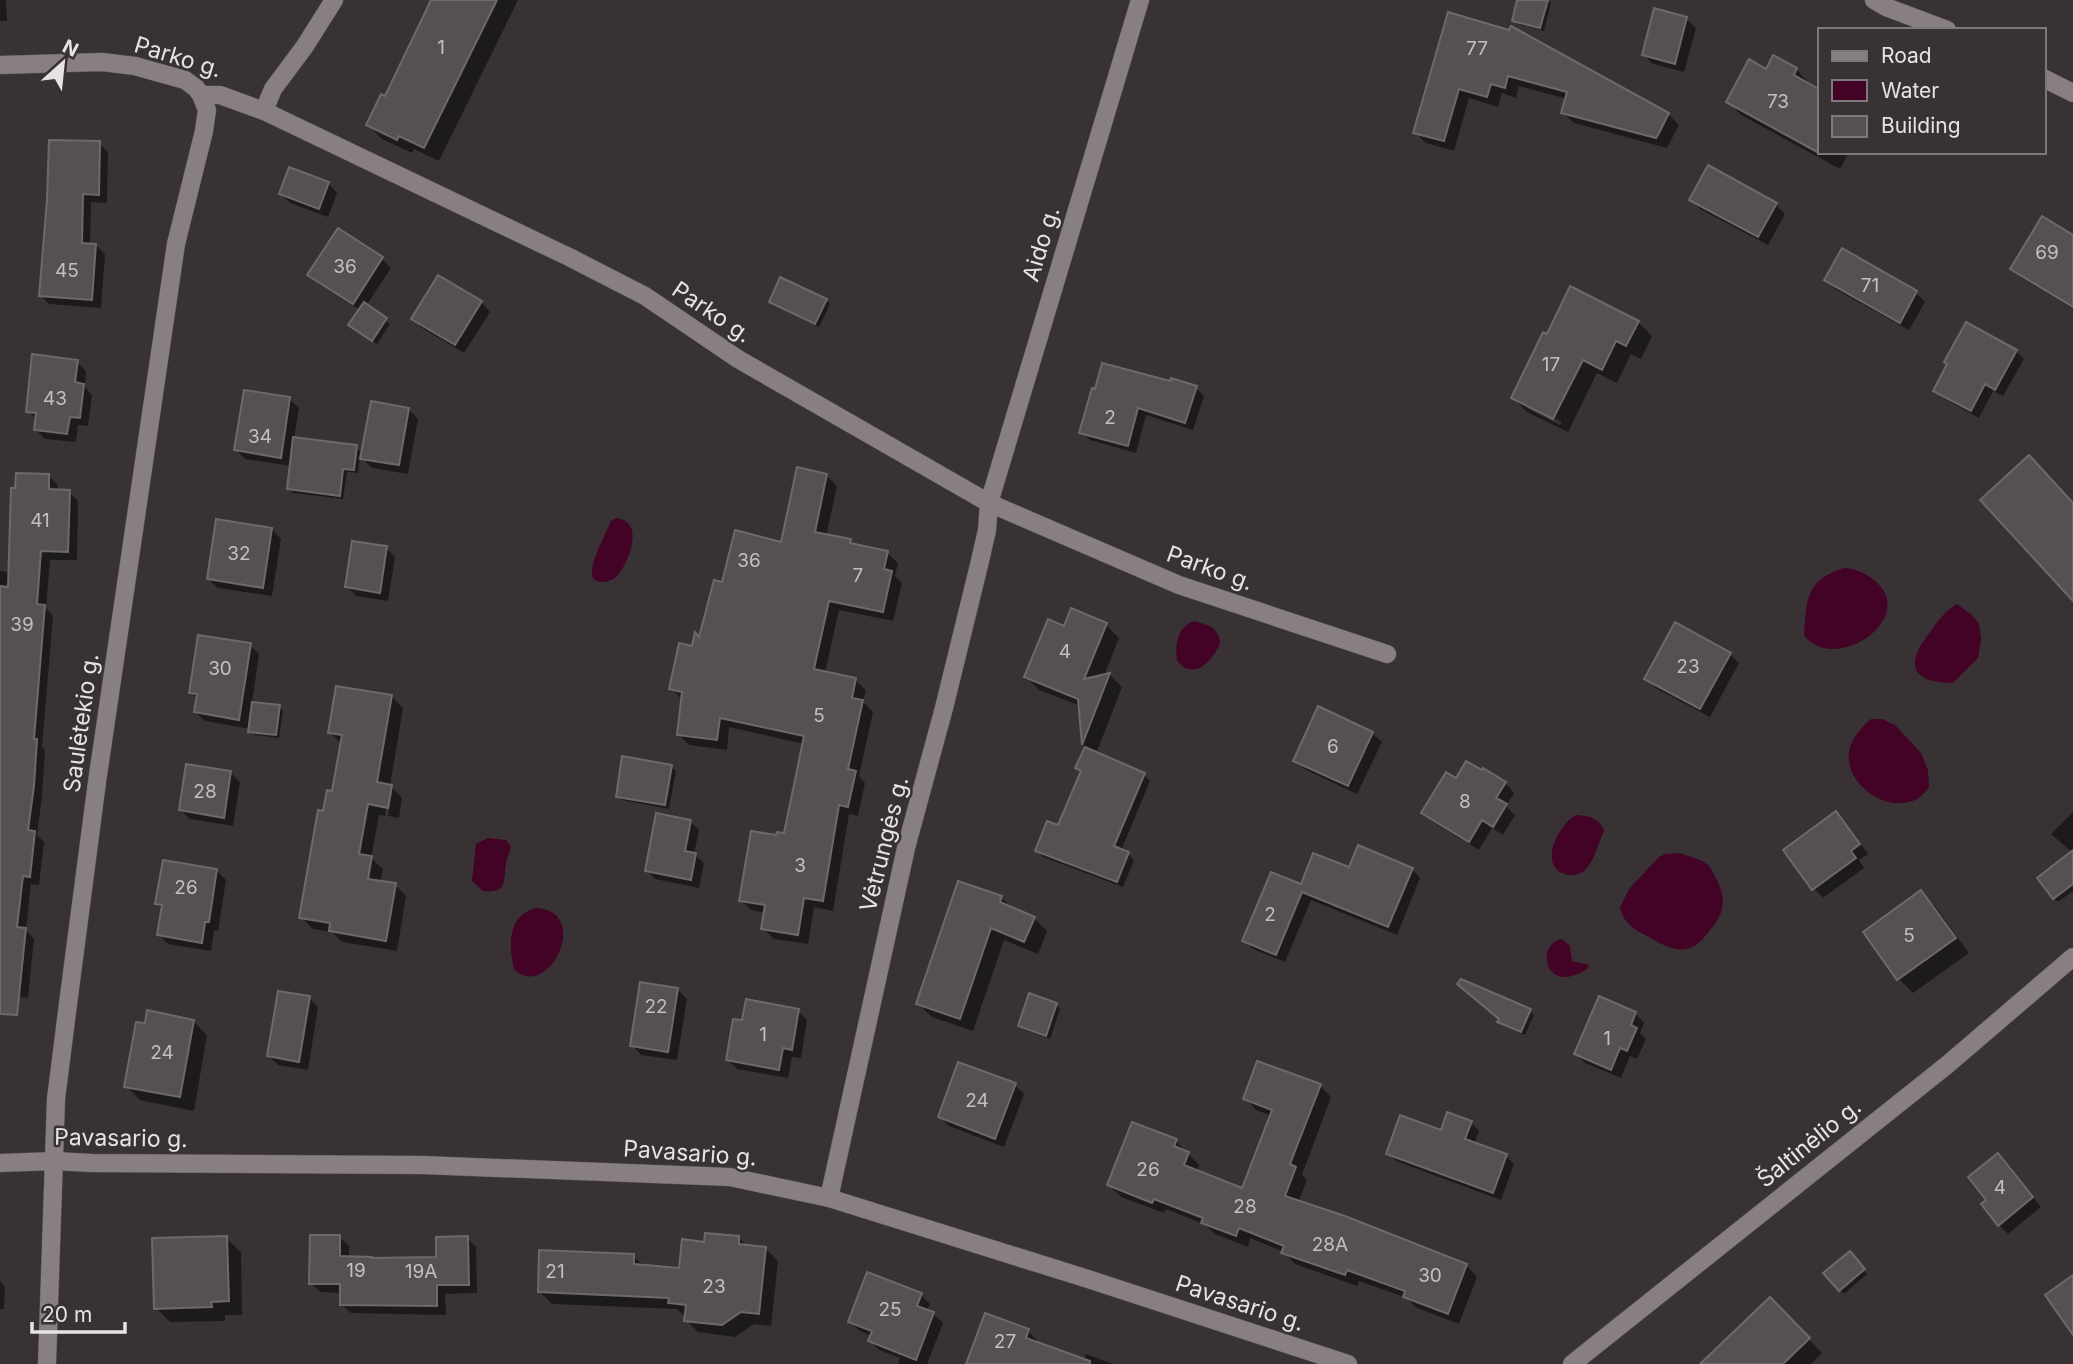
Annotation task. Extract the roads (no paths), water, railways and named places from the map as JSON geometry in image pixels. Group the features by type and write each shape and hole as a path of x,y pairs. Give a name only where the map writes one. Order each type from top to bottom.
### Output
{"street":[{"path":"264,111 273,89 334,0"},
{"name":"Aido g.","path":"989,503 1140,0"},
{"path":"1874,0 1942,28"},
{"name":"Parko g.","path":"0,65 82,62 135,66 185,80 197,88 201,95 220,95 264,111 645,296 738,359 989,503 1179,585 1387,653"},
{"path":"2045,79 2073,93"},
{"name":"Saulėtekio g.","path":"47,1364 56,1099 88,845 176,244 204,131 206,110 201,95"},
{"name":"Vėtrungės g.","path":"829,1198 906,848 980,561 987,530 989,503"},
{"name":"Šaltinėlio g.","path":"1572,1364 1947,1065 2073,957"},
{"name":"Pavasario g.","path":"0,1163 54,1161 422,1165 730,1177 829,1198 1348,1364"}],"water":[{"path":"616,518 625,520 630,526 630,552 617,576 606,582 598,582 593,577 592,568 611,521"},
{"path":"1844,568 1860,571 1874,580 1886,595 1887,610 1880,625 1868,637 1851,646 1834,649 1817,646 1804,635 1811,593 1822,579"},
{"path":"1957,604 1979,624 1981,639 1978,658 1953,683 1928,679 1916,669 1917,653 1939,620"},
{"path":"1195,621 1212,627 1219,636 1220,643 1207,663 1198,669 1187,669 1177,661 1178,637 1184,627"},
{"path":"1871,719 1882,719 1895,725 1921,753 1928,770 1929,787 1917,799 1905,803 1881,800 1860,785 1853,775 1849,763 1850,746 1857,733"},
{"path":"1577,815 1597,820 1604,831 1593,858 1584,871 1568,875 1558,871 1553,864 1553,846 1563,827"},
{"path":"488,838 506,840 511,846 503,885 497,890 483,891 472,881 476,844"},
{"path":"1680,853 1710,867 1719,884 1723,904 1719,917 1699,943 1685,949 1674,949 1635,929 1624,918 1620,908 1629,889 1659,857"},
{"path":"537,908 553,913 562,924 563,938 559,953 551,966 539,974 527,976 514,969 512,932 520,917"},
{"path":"1562,939 1570,946 1572,961 1589,965 1588,968 1573,976 1562,977 1553,973 1548,967 1548,950 1553,943"}]}
